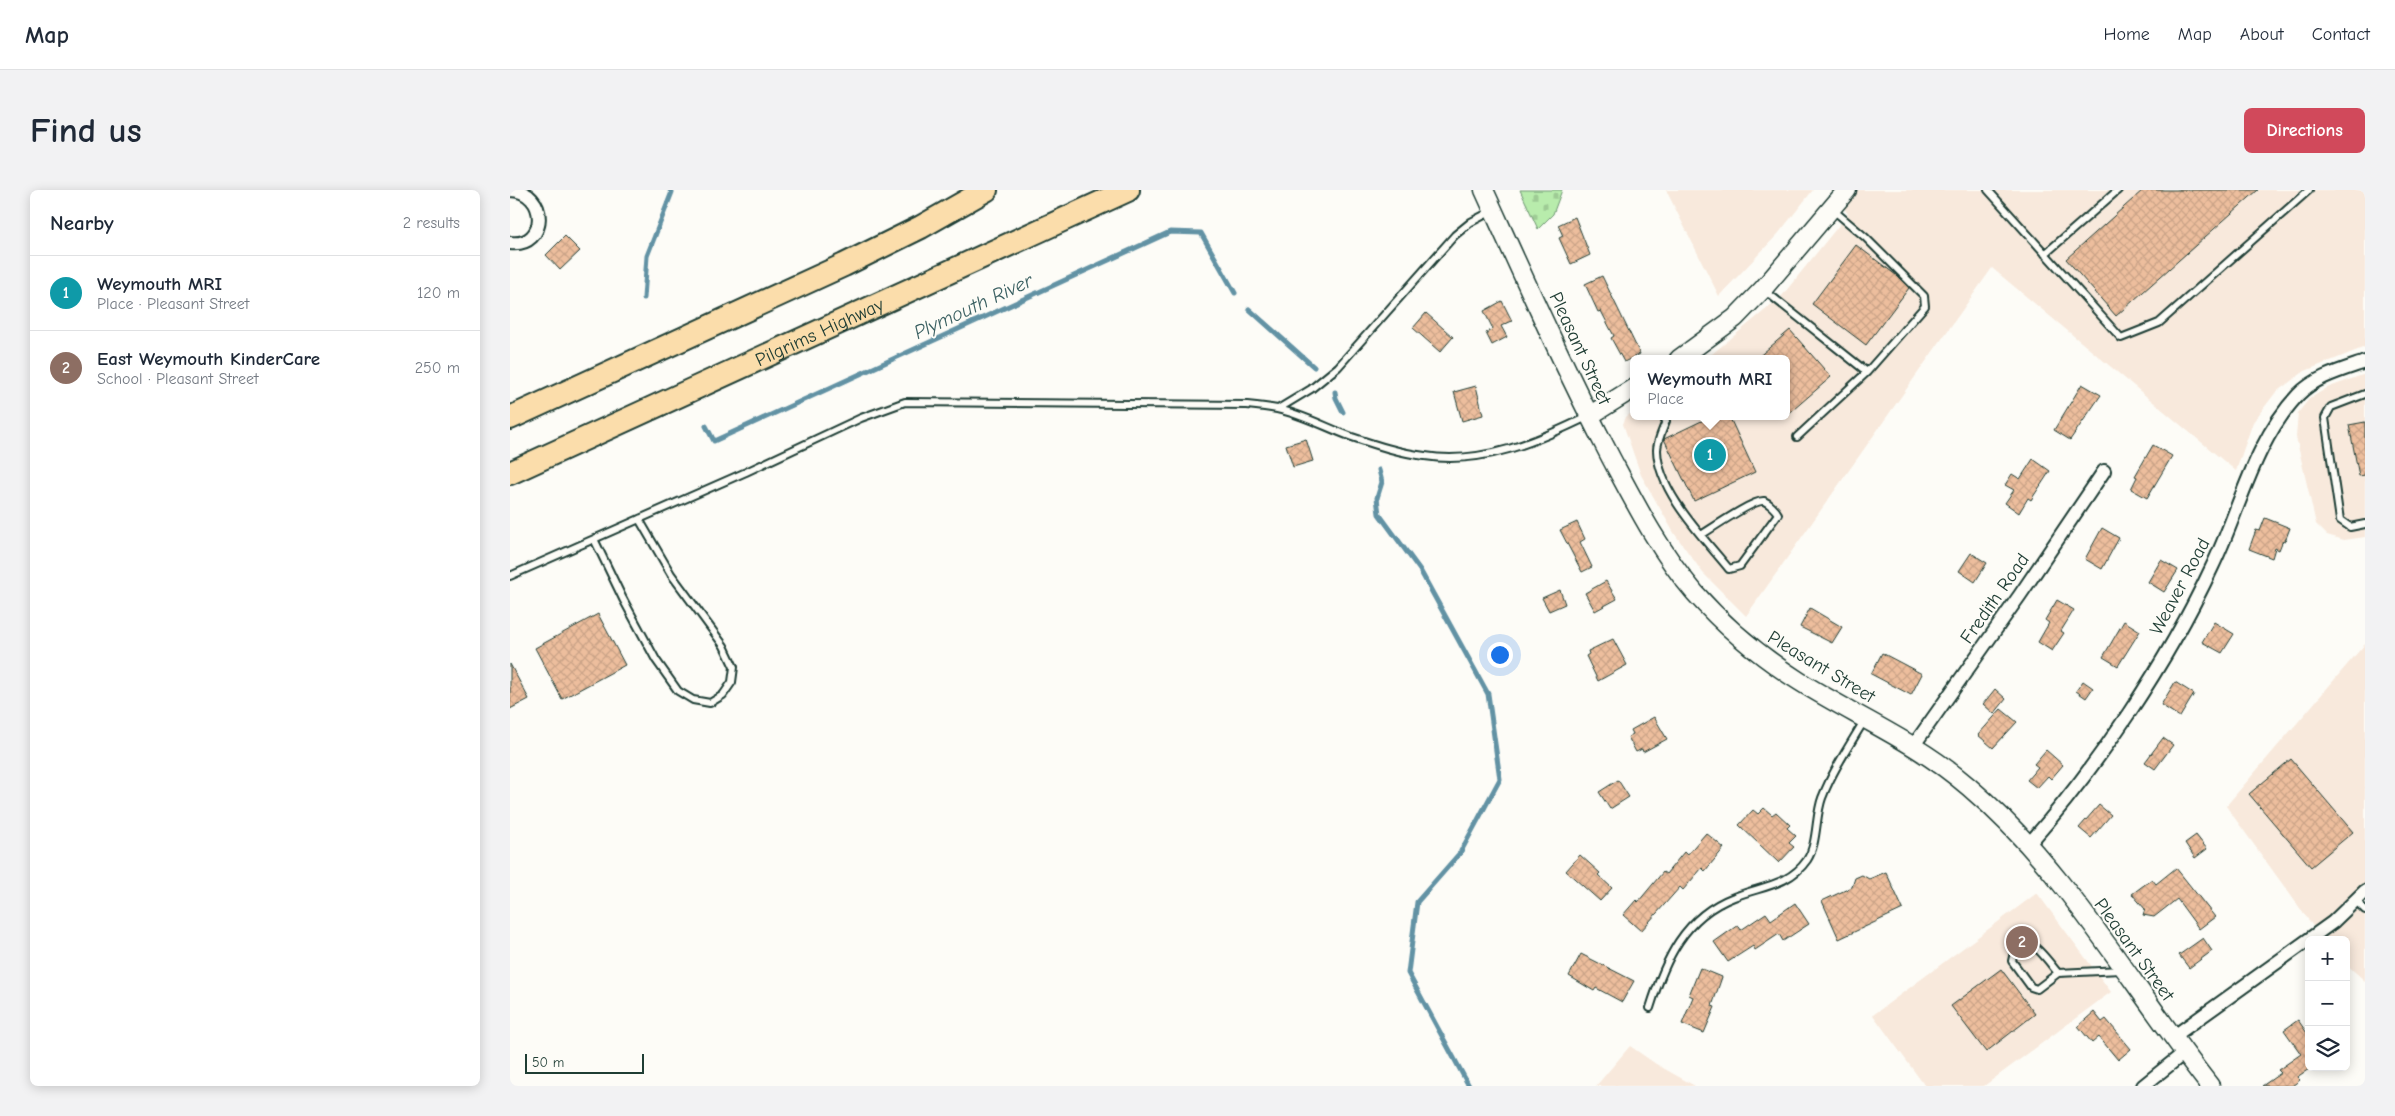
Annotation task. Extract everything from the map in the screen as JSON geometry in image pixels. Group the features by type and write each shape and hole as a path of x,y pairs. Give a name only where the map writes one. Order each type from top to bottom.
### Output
{"highway":[{"path":"510,418 844,265 921,227 986,190"},
{"name":"Pilgrims Highway","path":"510,473 1128,190"}],"main road":[{"name":"Pleasant Street","path":"1484,190 1589,416 1657,543 1695,593 1726,625 1758,653 1800,681 1914,745 1949,769 1986,801 2028,845 2125,970 2210,1086"},
{"path":"1684,355 1735,318 1763,289 1848,190"},
{"path":"1589,416 1630,390"}],"street":[{"path":"510,190 517,190 532,198 539,210 539,223 534,235 525,242 510,243"},
{"name":"Weaver Road","path":"2028,845 2058,812 2086,775 2175,638 2212,568 2260,453 2278,419 2298,394 2310,385 2331,374 2365,362"},
{"name":"Fredith Road","path":"1914,745 2020,595 2104,471"},
{"path":"2173,1037 2333,922 2361,906 2365,891"},
{"path":"2143,1086 2184,1053"}],"lane":[{"path":"1988,190 2121,338 2159,323 2309,190"},
{"path":"2045,254 2118,190"},
{"path":"1797,437 1867,372 1925,306 1924,296 1865,236 1831,209"},
{"path":"1278,409 1311,388 1338,367 1455,235 1471,222 1493,210"},
{"path":"1763,289 1867,372"},
{"path":"2365,394 2331,407 2325,418 2340,520 2350,527 2365,524"},
{"path":"510,576 861,418 905,402 1246,405 1278,409 1392,450 1426,457 1454,458 1521,446 1548,436 1589,416"},
{"path":"1666,420 1657,448 1660,470 1682,510 1701,535 1729,569 1733,570 1740,566 1778,514 1766,502 1761,501 1701,535"},
{"path":"594,539 622,599 652,653 678,692 693,700 710,703 723,695 732,682 734,667 724,646 671,574 639,519"},
{"path":"1650,1008 1660,974 1670,954 1686,932 1707,911 1733,897 1782,882 1796,873 1808,859 1822,799 1834,772 1866,718"},
{"path":"2058,973 2034,945 2027,942 2020,943 2014,950 2012,961 2031,987 2037,989 2058,973 2125,970"}],"shaded area":[{"path":"1666,190 1813,190 1778,234 1719,296"},
{"path":"1831,190 2365,190 2365,347 2305,371 2276,392 2253,422 2236,471 1992,268 1746,616 1703,573 1674,533 1641,475 1623,424 1626,417 1630,414 1630,420 1790,420 1790,355 1711,355 1781,297 1848,214"},
{"path":"2365,374 2365,537 2344,540 2327,535 2316,524 2296,437 2298,413 2309,399 2327,388"},
{"path":"2365,644 2365,981 2350,968 2350,936 2320,936 2226,806"},
{"path":"2037,893 2111,992 1984,1086 1925,1086 1873,1015"},
{"path":"1630,1046 1656,1064 1695,1086 1596,1086"}],"green space":[{"path":"1520,190 1562,190 1553,214 1538,229"}],"building":[{"path":"2143,190 2258,190 2116,316 2066,259"},
{"path":"1575,217 1590,255 1571,264 1559,238 1563,236 1558,225"},
{"path":"565,236 580,251 560,270 546,255"},
{"path":"1856,245 1896,275 1909,288 1866,345 1812,304"},
{"path":"1602,276 1640,354 1630,355 1630,359 1624,362 1611,338 1614,336 1601,311 1598,312 1585,284"},
{"path":"1502,301 1512,321 1501,326 1507,337 1492,345 1486,333 1493,329 1484,311"},
{"path":"1426,313 1453,337 1440,352 1413,328"},
{"path":"1790,330 1831,377 1790,413 1790,355 1761,355"},
{"path":"2082,384 2101,395 2070,440 2054,430"},
{"path":"1476,386 1483,415 1462,421 1454,392"},
{"path":"1704,420 1731,420 1755,472 1694,501 1664,439"},
{"path":"2365,422 2365,475 2359,476 2349,425"},
{"path":"1306,439 1313,461 1293,467 1286,445"},
{"path":"2153,445 2172,456 2147,498 2131,489 2137,477 2135,476"},
{"path":"2033,459 2050,471 2031,500 2028,498 2019,513 2005,503 2014,490 2005,485 2012,474 2020,479"},
{"path":"2265,518 2290,528 2279,550 2275,548 2272,558 2249,549 2256,530 2260,531"},
{"path":"1577,522 1585,539 1580,542 1592,567 1582,572 1560,530"},
{"path":"2102,528 2119,538 2102,569 2085,559"},
{"path":"1971,553 1987,563 1975,582 1959,571"},
{"path":"2161,560 2178,570 2164,592 2148,582"},
{"path":"1606,581 1617,599 1595,611 1585,593"},
{"path":"1560,590 1565,604 1549,611 1542,598"},
{"path":"2057,600 2074,610 2061,631 2064,633 2052,651 2038,642 2049,623 2045,620"},
{"path":"1810,608 1842,627 1832,643 1800,627"},
{"path":"598,614 625,665 562,699 535,648"},
{"path":"2124,621 2140,631 2118,666 2103,657"},
{"path":"2214,622 2234,634 2222,653 2202,642"},
{"path":"1613,639 1627,665 1598,681 1586,656 1589,654 1588,651"},
{"path":"1882,653 1922,674 1911,695 1871,674"},
{"path":"510,664 529,699 510,709"},
{"path":"2083,681 2093,688 2086,698 2076,691"},
{"path":"2175,682 2194,694 2180,717 2161,705"},
{"path":"1995,689 2006,699 1994,714 1983,704"},
{"path":"2001,709 2017,722 1993,748 1978,735"},
{"path":"1654,717 1667,739 1643,752 1642,749 1636,752 1628,737 1633,734 1631,730"},
{"path":"2163,738 2173,745 2155,769 2145,762"},
{"path":"2046,750 2063,765 2051,779 2048,776 2037,788 2027,780 2038,767 2034,764"},
{"path":"2291,759 2353,832 2311,867 2249,794"},
{"path":"1618,780 1629,797 1610,809 1599,792"},
{"path":"2099,805 2111,815 2091,838 2079,828"},
{"path":"1764,808 1772,815 1776,812 1790,825 1787,828 1796,836 1789,843 1794,847 1779,863 1739,825 1753,810 1758,814"},
{"path":"1706,833 1724,848 1705,871 1702,868 1683,890 1680,887 1641,931 1623,915 1636,900 1638,902 1663,872 1666,874 1684,852 1687,855"},
{"path":"2196,835 2207,849 2195,858 2185,843"},
{"path":"1580,855 1600,873 1598,875 1612,888 1600,901 1566,871"},
{"path":"2176,868 2215,917 2199,929 2177,899 2154,917 2143,915 2145,909 2132,894 2152,879 2156,884"},
{"path":"1886,872 1903,909 1839,939 1822,901 1852,887 1855,878 1862,875 1869,879"},
{"path":"1795,903 1809,924 1783,941 1779,934 1755,950 1753,946 1728,962 1714,942 1738,925 1741,930 1766,913 1771,920"},
{"path":"2203,938 2212,951 2189,968 2179,955"},
{"path":"1581,954 1634,981 1622,1002 1596,988 1594,991 1569,976"},
{"path":"1700,968 1722,977 1712,1006 1715,1007 1704,1033 1682,1024 1693,997 1689,995"},
{"path":"2001,969 2035,1014 1986,1052 1951,1006"},
{"path":"2094,1012 2102,1022 2106,1019 2131,1049 2118,1060 2099,1037 2092,1043 2078,1026"},
{"path":"2298,1020 2305,1030 2306,1071 2297,1077 2300,1080 2292,1086 2262,1086 2281,1073 2278,1070 2301,1054 2284,1030"}],"waterway":[{"name":"Plymouth River","path":"644,298 647,256 672,192 670,190"},
{"name":"Plymouth River","path":"706,426 714,441 1170,232 1201,233 1235,293"},
{"name":"Plymouth River","path":"1249,309 1314,367"},
{"name":"Plymouth River","path":"1335,392 1343,412"},
{"name":"Plymouth River","path":"1379,470 1382,482 1377,498 1379,514 1420,570 1488,694 1500,779 1460,853 1417,902 1408,973 1469,1086"}],"place":[{"name":"Weymouth MRI","path":"1710,455"},
{"name":"East Weymouth KinderCare","path":"2022,942"}]}
